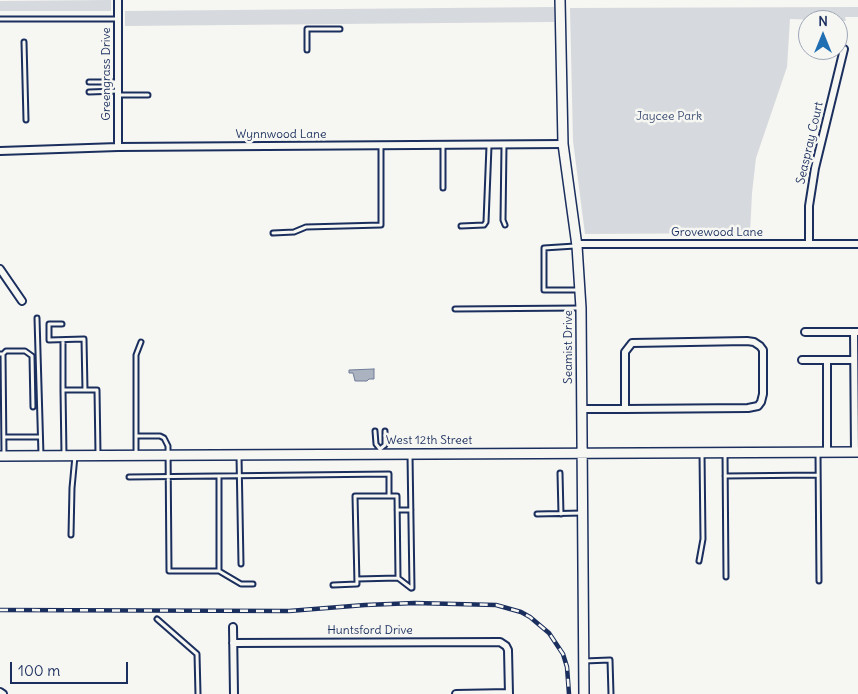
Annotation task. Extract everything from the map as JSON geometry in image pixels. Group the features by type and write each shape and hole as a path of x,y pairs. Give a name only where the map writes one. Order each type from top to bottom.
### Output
{"street":[{"name":"Greengrass Drive","path":"118,0 118,147"},
{"name":"Seamist Drive","path":"560,0 563,144 577,245 581,308 584,694"},
{"name":"Seaspray Court","path":"809,244 809,206 815,168 841,60"},
{"name":"Wynnwood Lane","path":"0,151 118,147 563,144"},
{"name":"Grovewood Lane","path":"577,245 858,244"},
{"path":"0,269 22,300"},
{"path":"805,332 856,332 857,452"},
{"path":"582,409 624,409 748,408 758,406 763,394 763,350 754,342 747,341 632,343 625,352 624,409"},
{"path":"802,360 855,359"},
{"path":"823,452 827,360"},
{"name":"West 12th Street","path":"2,456 239,455 380,452 410,454 857,452"},
{"path":"233,627 234,694"},
{"name":"Huntsford Drive","path":"233,643 496,641 506,646 508,655 508,694"},
{"path":"456,694 508,694"}],"lane":[{"path":"0,19 118,19"},
{"path":"307,50 307,29 340,29"},
{"path":"24,42 26,120"},
{"path":"89,82 118,82"},
{"path":"89,92 148,95"},
{"path":"443,145 443,188"},
{"path":"461,226 484,225 486,222 489,145"},
{"path":"504,145 503,220 505,225"},
{"path":"273,233 294,232 306,227 381,225 381,146"},
{"path":"577,245 544,248 544,290 580,290"},
{"path":"455,309 581,308"},
{"path":"37,318 41,456"},
{"path":"62,324 49,324 49,340 84,340 85,390"},
{"path":"63,340 64,456"},
{"path":"136,456 136,355 140,342"},
{"path":"2,456 4,437 2,354 6,351 25,351 32,356 33,406"},
{"path":"64,390 97,390 98,456"},
{"path":"376,431 376,444 380,452 385,445 385,431"},
{"path":"136,436 164,438 168,446 169,571 219,571 241,584 253,584"},
{"path":"4,437 40,437"},
{"path":"725,452 726,577"},
{"path":"818,581 818,475 823,452"},
{"path":"699,561 703,539 702,453"},
{"path":"357,578 398,578 412,588 410,454"},
{"path":"239,455 241,564"},
{"path":"71,535 75,456"},
{"path":"560,473 561,514"},
{"path":"129,477 389,474 389,496"},
{"path":"725,476 818,475"},
{"path":"219,476 219,571"},
{"path":"333,584 357,584 356,496 397,496 398,578"},
{"path":"397,510 411,510"},
{"path":"537,514 582,513"},
{"path":"157,619 198,654 198,694"},
{"path":"583,660 610,660 610,694"}],"green space":[{"path":"111,0 111,11 0,11 0,1"},
{"path":"554,7 554,22 125,26 125,11"},
{"name":"Jaycee Park","path":"858,7 858,17 848,17 848,10 798,10 798,19 790,19 787,67 756,158 750,233 585,234 573,141 570,8"}],"shaded area":[{"path":"374,369 374,379 367,381 355,381 353,373 349,373 349,370"}],"railway":[{"path":"0,610 289,611 415,603 496,605 521,612 549,633 563,654 567,667 569,694"}]}
